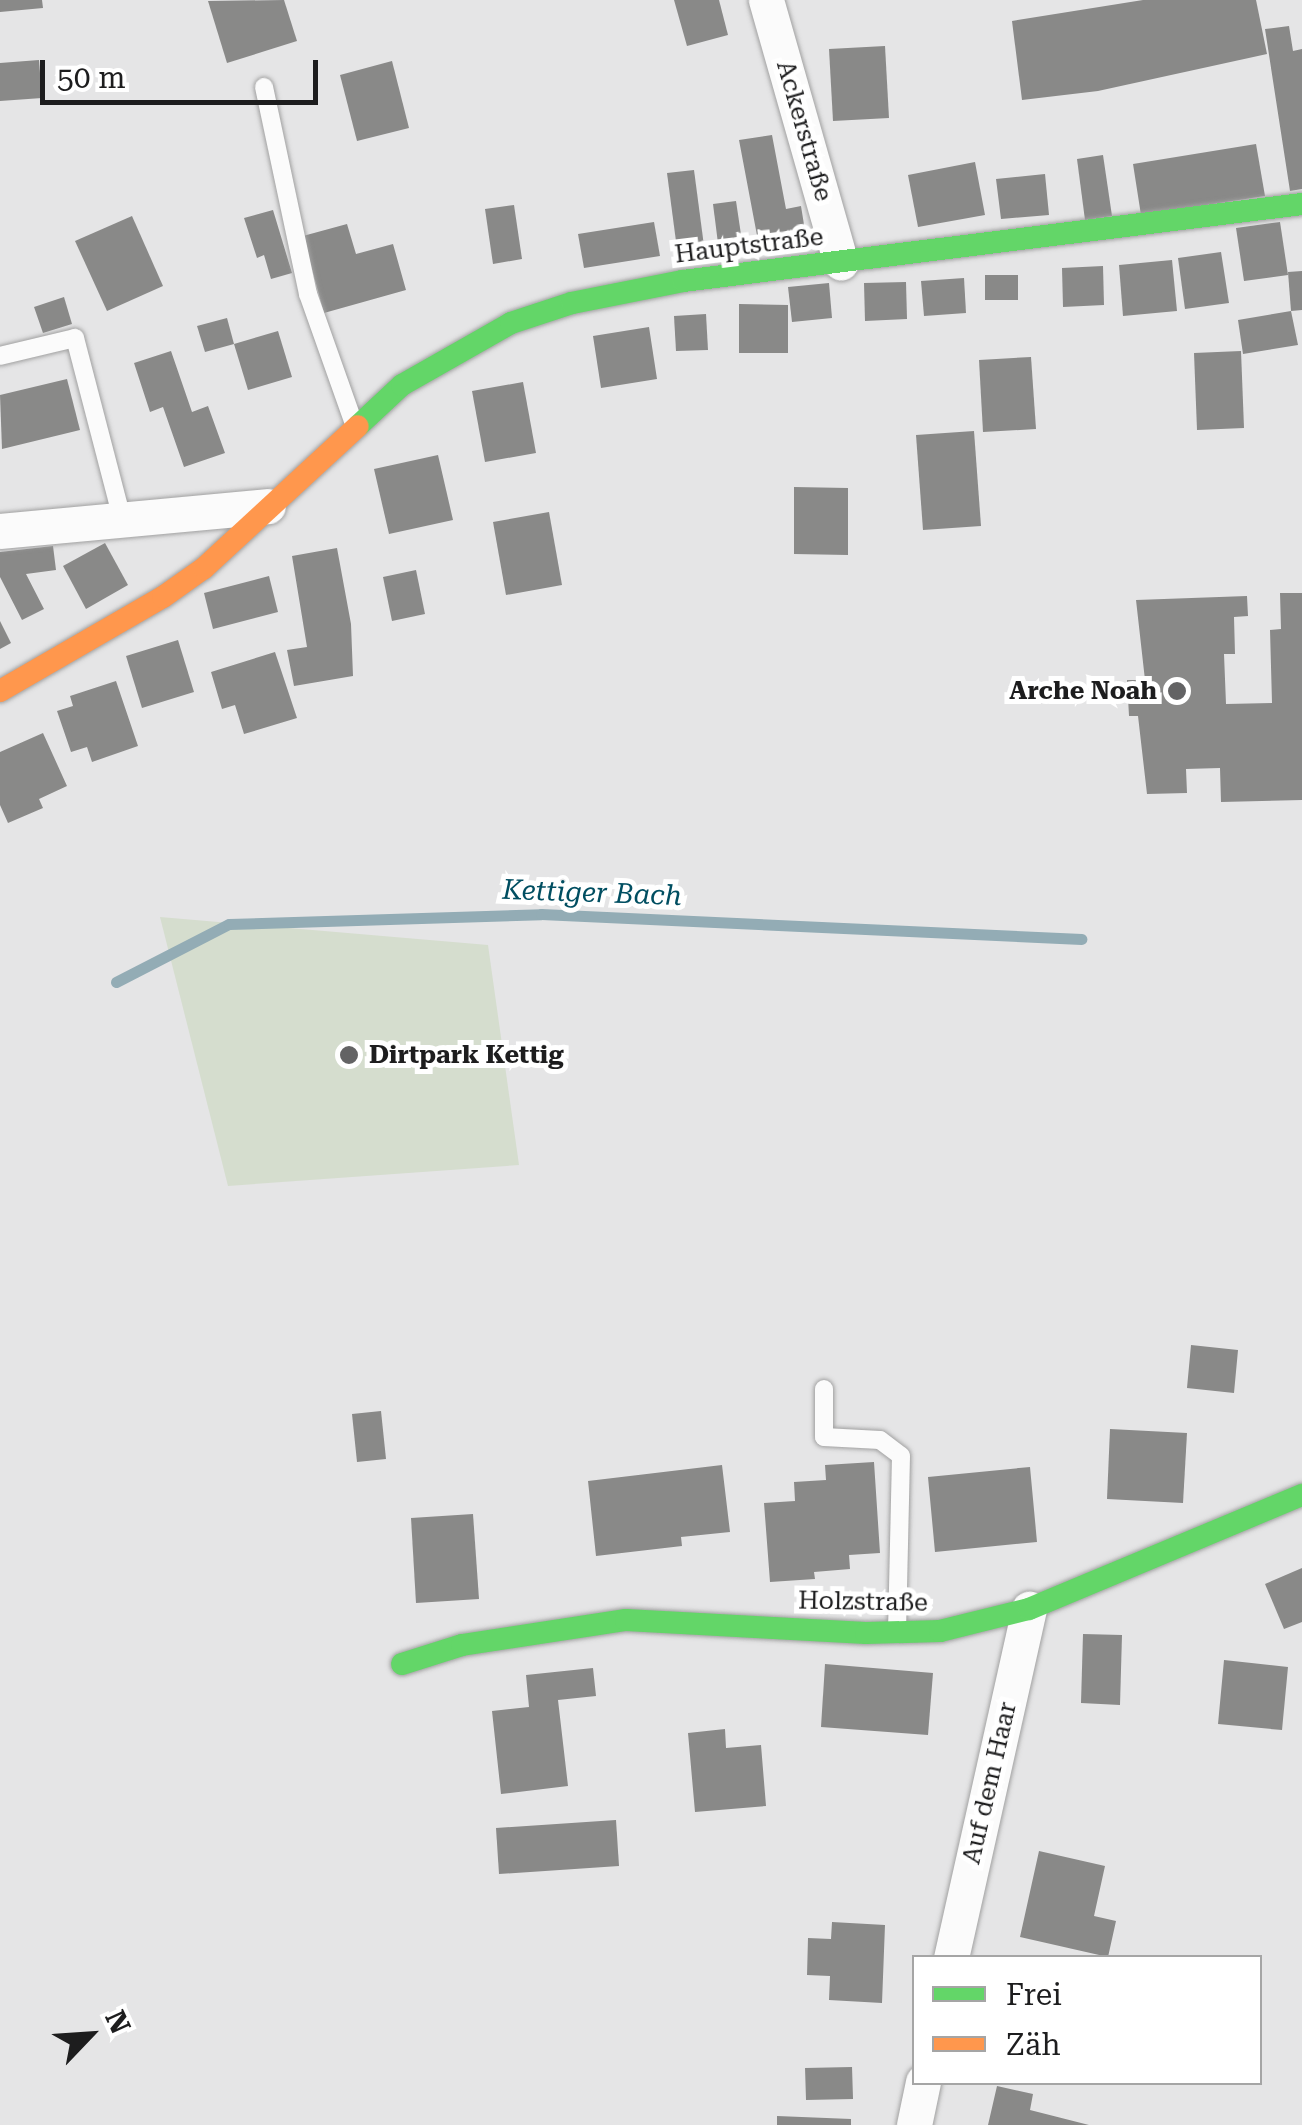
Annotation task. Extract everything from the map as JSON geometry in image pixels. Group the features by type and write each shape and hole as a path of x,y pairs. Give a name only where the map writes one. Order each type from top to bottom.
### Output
{"street":[{"name":"Ackerstraße","path":"766,0 841,262"},
{"name":"Hauptstraße","path":"0,690 164,597 204,568 354,425 402,385 452,354 542,313 628,290 1302,204"},
{"path":"0,531 268,506"},
{"name":"Holzstraße","path":"402,1664 462,1646 626,1620 897,1634 940,1631 1029,1609 1302,1495"},
{"name":"Auf dem Haar","path":"953,1955 1029,1609"},
{"path":"914,2125 923,2085"}],"lane":[{"path":"264,88 308,294 354,425"},
{"path":"0,356 75,338 122,519"},
{"path":"824,1389 824,1437 880,1440 900,1456 897,1634"}],"green space":[{"name":"Dirtpark Kettig","path":"160,917 488,945 519,1165 228,1186"}],"building":[{"path":"0,0 42,0 43,8 0,12"},
{"path":"284,0 297,41 227,63 208,1"},
{"path":"674,0 719,0 728,35 687,46"},
{"path":"1143,0 1256,0 1267,54 1098,91 1022,100 1012,21"},
{"path":"1289,26 1293,51 1302,49 1302,189 1290,191 1265,29"},
{"path":"885,46 889,118 833,121 829,49"},
{"path":"39,60 42,98 0,101 0,63"},
{"path":"392,61 409,128 357,141 340,75"},
{"path":"772,135 786,209 801,206 806,237 759,246 739,140"},
{"path":"1256,144 1265,196 1141,215 1133,164"},
{"path":"1103,155 1112,216 1085,220 1077,159"},
{"path":"975,162 985,215 918,227 908,175"},
{"path":"694,170 704,246 677,249 667,173"},
{"path":"1045,174 1049,215 1001,219 996,179"},
{"path":"736,201 743,248 719,251 713,204"},
{"path":"514,205 522,259 493,264 485,209"},
{"path":"273,210 292,273 271,279 264,255 257,258 244,218"},
{"path":"132,216 163,286 107,311 75,241"},
{"path":"654,222 660,256 584,268 578,234"},
{"path":"1280,222 1288,275 1244,281 1236,228"},
{"path":"347,224 356,254 393,244 406,290 324,313 303,236"},
{"path":"1221,252 1229,303 1185,309 1178,258"},
{"path":"1172,260 1177,311 1123,316 1119,265"},
{"path":"1103,266 1104,305 1063,307 1062,268"},
{"path":"1302,271 1302,310 1291,311 1288,272"},
{"path":"985,275 1018,275 1018,300 985,300"},
{"path":"964,278 966,313 924,316 921,281"},
{"path":"906,282 907,319 865,321 864,283"},
{"path":"829,283 832,318 792,322 788,287"},
{"path":"64,297 72,324 43,333 34,307"},
{"path":"739,304 788,305 788,353 739,353"},
{"path":"1291,311 1298,345 1243,354 1238,320"},
{"path":"706,314 708,350 676,351 674,316"},
{"path":"227,318 234,344 205,352 197,326"},
{"path":"649,327 657,379 601,388 593,336"},
{"path":"278,331 292,377 248,390 234,344"},
{"path":"171,351 192,412 208,406 225,453 184,467 163,407 150,412 134,363"},
{"path":"1241,351 1244,428 1197,430 1194,353"},
{"path":"1031,357 1036,429 983,432 979,360"},
{"path":"67,379 80,430 2,449 0,395"},
{"path":"523,382 536,453 485,462 472,391"},
{"path":"974,431 981,526 923,530 916,435"},
{"path":"438,455 453,520 389,534 374,469"},
{"path":"794,487 848,488 848,555 794,554"},
{"path":"549,512 562,585 506,595 493,522"},
{"path":"105,543 128,585 86,609 63,566"},
{"path":"53,546 56,570 26,574 44,609 22,620 0,577 0,552"},
{"path":"337,548 351,624 353,676 294,686 287,650 307,647 292,556"},
{"path":"416,570 425,614 392,621 383,577"},
{"path":"269,576 278,612 213,629 204,593"},
{"name":"Arche Noah","path":"1280,593 1302,593 1302,800 1221,802 1220,768 1186,769 1187,793 1147,794 1138,716 1129,716 1127,680 1145,680 1136,600 1247,596 1248,616 1234,617 1235,654 1224,654 1226,704 1272,703 1270,630 1281,629"},
{"path":"0,621 11,643 0,649"},
{"path":"178,640 194,692 142,708 126,656"},
{"path":"275,652 297,718 244,734 235,705 222,709 211,672"},
{"path":"116,681 138,746 92,762 87,747 71,752 57,711 73,706 70,696"},
{"path":"43,733 67,786 39,799 43,808 8,823 0,805 0,752"},
{"path":"1191,1345 1238,1350 1234,1393 1187,1388"},
{"path":"381,1411 386,1459 357,1462 352,1414"},
{"path":"1110,1429 1187,1433 1183,1503 1107,1499"},
{"path":"874,1462 880,1553 849,1555 850,1569 814,1572 815,1579 770,1582 764,1503 795,1501 794,1482 826,1480 825,1465"},
{"path":"722,1465 730,1532 681,1537 682,1546 596,1556 588,1481"},
{"path":"1030,1467 1037,1542 935,1552 928,1477"},
{"path":"473,1514 479,1599 416,1603 411,1518"},
{"path":"1302,1568 1302,1622 1284,1629 1265,1584"},
{"path":"1083,1634 1122,1635 1120,1705 1081,1703"},
{"path":"1224,1660 1288,1667 1282,1730 1218,1724"},
{"path":"825,1664 933,1673 928,1735 821,1727"},
{"path":"593,1668 596,1696 558,1700 568,1786 501,1794 492,1711 529,1707 526,1675"},
{"path":"725,1729 726,1748 761,1745 766,1806 695,1812 688,1733"},
{"path":"616,1820 619,1866 499,1874 496,1828"},
{"path":"1039,1851 1105,1866 1094,1916 1116,1921 1108,1955 1020,1937"},
{"path":"832,1922 885,1925 882,2003 829,2000 830,1976 807,1975 808,1938 831,1939"},
{"path":"852,2067 853,2099 806,2100 805,2068"},
{"path":"997,2086 1033,2094 1030,2110 1089,2125 988,2125"},
{"path":"777,2116 851,2119 851,2125 777,2125"}],"waterway":[{"name":"Kettiger Bach","path":"116,982 229,924 541,914 1081,939"}],"traffic: fast":[{"path":"358,426 402,385 511,323 572,303 683,281 1302,204"},
{"path":"402,1664 462,1645 626,1620 866,1633 940,1631 1029,1609 1302,1495"}],"traffic: slow":[{"path":"0,691 163,597 204,568 358,426"}],"place":[{"name":"Arche Noah","path":"1177,691"},
{"name":"Dirtpark Kettig","path":"349,1055"}]}
